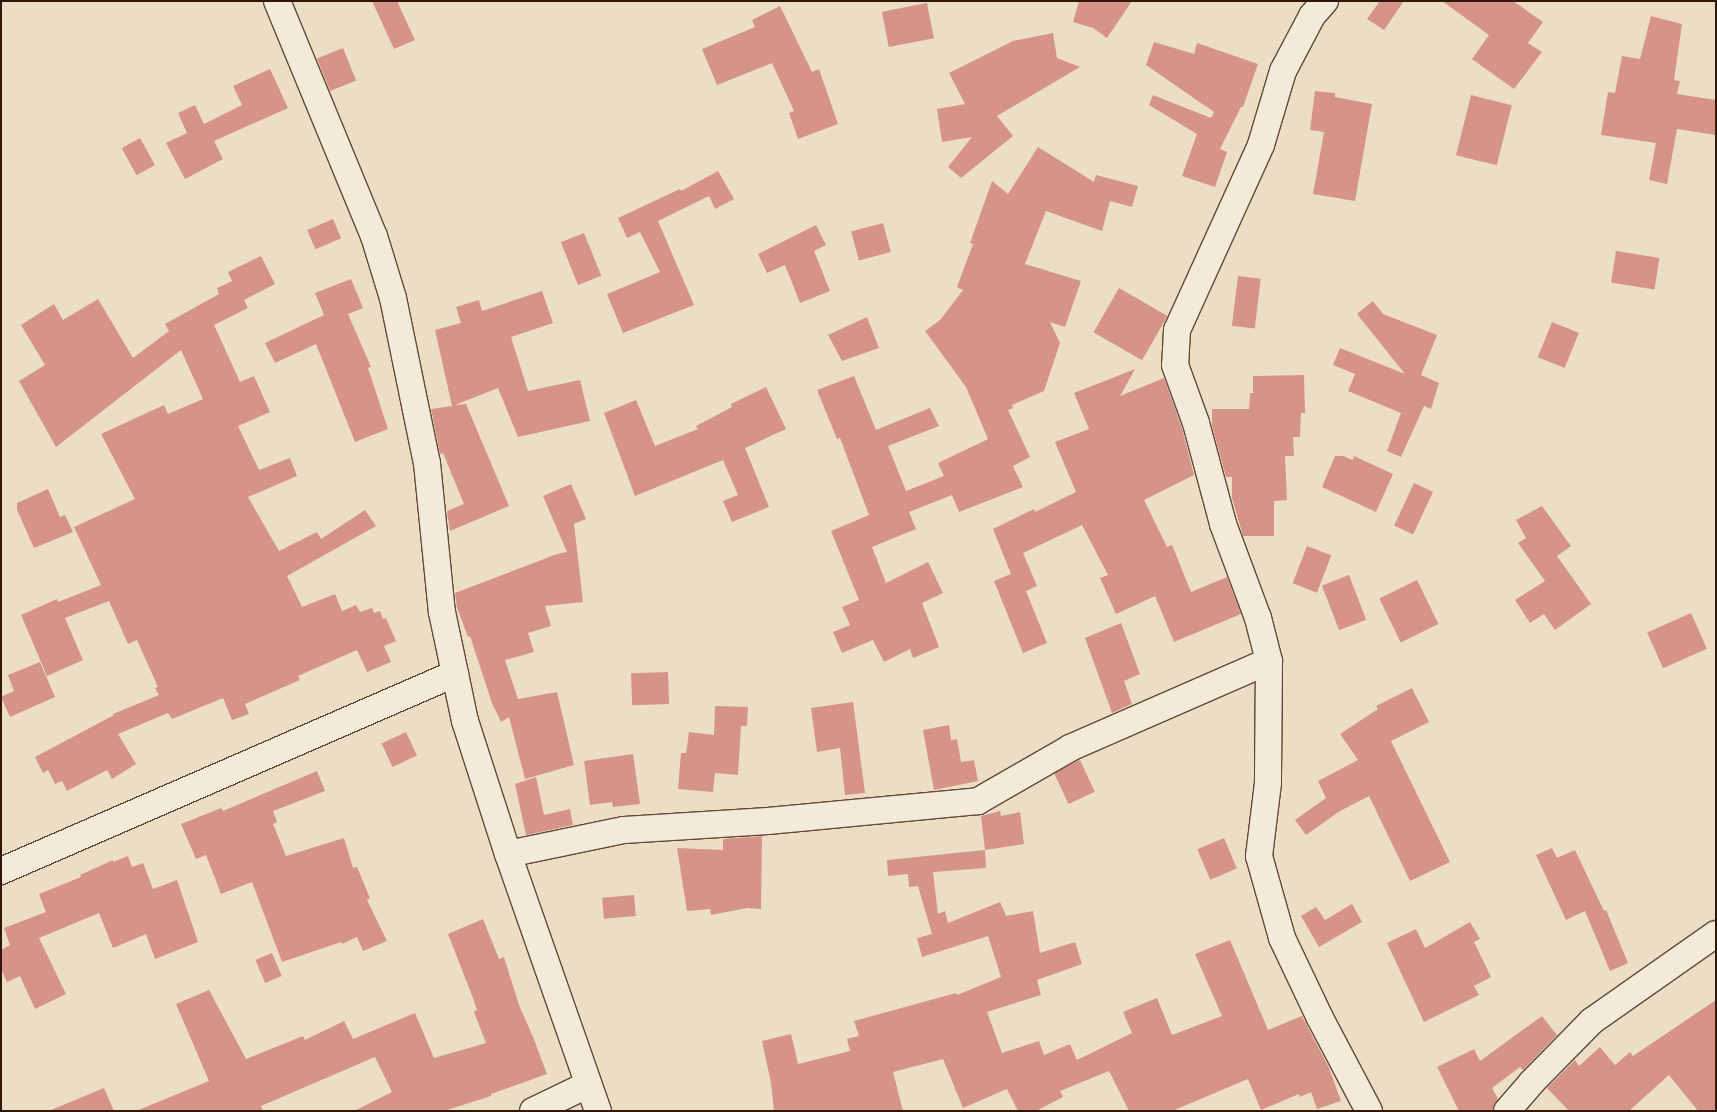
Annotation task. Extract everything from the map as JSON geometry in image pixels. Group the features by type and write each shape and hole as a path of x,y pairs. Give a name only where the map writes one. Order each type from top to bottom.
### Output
{"street":[{"path":"277,1 374,236 393,298 428,463 442,612 465,721 508,854 587,1085 598,1111"},
{"path":"1325,1 1312,16 1283,71 1261,145 1177,330 1175,365 1196,423 1223,524 1258,618 1269,661 1268,783 1259,856 1282,938 1320,1018 1369,1111"},
{"path":"508,854 624,830 768,821 978,800 1070,748 1269,661"},
{"path":"1,871 455,674"},
{"path":"1507,1111 1531,1083 1592,1021 1716,934"},
{"path":"533,1111 587,1085"}],"building":[{"path":"372,1 397,1 415,40 394,49"},
{"path":"1079,1 1132,1 1107,38 1093,28 1073,22"},
{"path":"1380,1 1404,1 1384,30 1367,19"},
{"path":"1442,1 1513,1 1543,22 1528,43 1542,52 1514,89 1472,59 1489,35"},
{"path":"927,3 934,38 889,47 882,12"},
{"path":"780,6 812,72 819,69 838,124 798,139 789,113 794,111 772,63 717,85 702,49 755,27 752,20"},
{"path":"1651,16 1682,24 1674,80 1680,81 1677,94 1716,100 1716,135 1677,129 1667,184 1649,180 1656,143 1601,135 1608,92 1615,93 1622,56 1640,59"},
{"path":"1053,33 1057,58 1080,67 997,116 1013,136 961,178 948,167 972,137 942,142 937,109 965,104 949,73 1013,41"},
{"path":"1154,42 1194,54 1197,43 1258,64 1243,107 1241,107 1220,149 1227,152 1215,187 1182,176 1197,134 1149,105 1153,95 1211,118 1214,112 1146,65"},
{"path":"343,48 356,80 330,91 317,58"},
{"path":"270,69 288,108 214,141 223,159 185,179 166,143 187,133 178,113 195,105 204,124 242,105 233,86"},
{"path":"1315,91 1335,93 1335,97 1372,104 1355,201 1313,194 1324,132 1310,130"},
{"path":"1471,95 1512,105 1497,165 1456,155"},
{"path":"140,138 155,165 137,175 122,148"},
{"path":"1038,147 1094,182 1096,175 1138,186 1132,207 1110,201 1102,231 1046,211 1025,264 1081,281 1065,327 1050,322 1060,343 1044,391 1012,405 1013,408 1008,410 1030,457 1013,466 1023,487 959,512 952,495 909,512 916,529 872,547 886,583 928,562 943,593 922,603 939,647 913,658 910,649 884,662 873,640 842,653 833,632 850,625 842,607 859,600 831,531 869,515 840,438 837,439 817,390 854,376 876,430 930,408 939,426 888,446 906,491 944,476 938,463 988,439 966,387 925,331 940,320 963,290 957,287 973,244 970,243 992,181 1008,194"},
{"path":"718,171 734,199 715,209 709,196 658,221 694,305 623,333 607,294 660,272 640,232 627,238 618,218 680,189 681,191"},
{"path":"333,219 341,238 315,249 307,230"},
{"path":"883,223 891,252 859,261 851,232"},
{"path":"816,225 826,245 814,251 830,291 800,303 785,265 767,273 758,254"},
{"path":"584,233 601,276 578,285 561,242"},
{"path":"1616,251 1659,258 1654,289 1611,283"},
{"path":"261,256 275,284 244,300 248,308 214,325 240,382 254,376 270,412 238,426 259,470 290,458 297,476 248,497 279,551 317,532 321,539 365,510 376,526 287,576 302,607 335,594 342,611 356,605 360,612 372,608 374,613 380,611 383,619 386,618 396,641 384,646 391,662 367,672 357,650 298,676 300,680 245,704 249,714 232,720 223,698 172,719 168,713 118,734 136,764 112,779 107,770 67,791 62,781 55,784 48,770 43,773 35,757 113,714 159,695 155,688 158,687 137,640 128,644 109,601 65,618 83,660 47,676 21,615 57,599 58,602 101,585 74,527 135,499 101,434 164,405 168,414 203,399 181,350 56,447 19,381 45,365 21,325 54,304 63,320 98,299 133,358 169,331 165,324 219,294 217,288 232,281 228,272"},
{"path":"1238,276 1261,279 1255,328 1232,326"},
{"path":"351,279 363,308 348,314 371,367 368,368 388,429 355,442 316,344 275,363 265,343 324,315 315,293"},
{"path":"1119,288 1167,316 1142,360 1094,332"},
{"path":"542,291 553,323 511,337 528,391 580,380 590,421 518,437 498,388 455,405 466,404 509,506 450,531 447,511 464,504 443,453 440,454 431,409 452,406 435,330 461,323 456,307 479,300 482,311"},
{"path":"1373,301 1383,314 1437,335 1421,375 1439,383 1431,409 1424,406 1401,457 1387,451 1401,413 1348,391 1355,374 1333,365 1340,348 1405,374 1357,314"},
{"path":"867,317 879,348 842,361 828,335"},
{"path":"1552,322 1579,333 1565,368 1538,357"},
{"path":"1135,369 1120,396 1164,378 1182,428 1194,475 1144,500 1167,547 1172,545 1191,592 1227,577 1241,614 1174,642 1155,596 1116,614 1100,578 1108,575 1082,525 1023,553 1037,586 1026,591 1047,643 1023,653 994,581 1011,574 993,529 1034,509 1035,512 1076,492 1055,442 1089,429 1074,393"},
{"path":"1304,375 1305,413 1301,413 1300,437 1293,437 1294,456 1285,456 1287,500 1274,501 1274,536 1243,536 1232,498 1232,477 1226,477 1212,426 1212,409 1249,409 1250,393 1253,393 1253,376"},
{"path":"766,387 786,429 745,448 769,507 732,522 723,501 738,495 723,460 635,496 604,413 636,400 655,446 698,429 696,426 732,407 731,404"},
{"path":"1335,456 1343,456 1353,460 1354,456 1393,474 1376,512 1322,487"},
{"path":"1414,483 1433,492 1413,534 1394,526"},
{"path":"571,484 586,519 574,524 583,602 545,606 551,626 528,633 534,652 505,660 518,699 557,692 574,765 525,779 509,717 501,722 492,703 470,636 468,637 457,608 455,593 557,554 567,552 543,496"},
{"path":"48,489 60,517 65,515 73,532 34,548 17,510 17,503"},
{"path":"1542,506 1571,546 1557,556 1591,604 1555,630 1544,614 1530,623 1515,600 1545,581 1518,543 1526,538 1516,520"},
{"path":"1307,546 1331,555 1317,593 1293,583"},
{"path":"1349,575 1366,620 1339,630 1322,585"},
{"path":"1417,580 1438,624 1401,642 1379,598"},
{"path":"1691,613 1707,649 1663,668 1647,633"},
{"path":"1121,623 1140,674 1124,681 1132,704 1112,713 1085,638"},
{"path":"40,662 55,697 10,717 1,697 14,691 8,675"},
{"path":"668,672 669,704 632,705 631,673"},
{"path":"1412,688 1429,722 1391,741 1450,862 1410,881 1369,796 1340,811 1306,835 1295,820 1326,798 1318,781 1358,760 1340,734 1378,709 1376,706"},
{"path":"853,702 865,793 845,795 840,748 817,752 811,708"},
{"path":"715,706 748,707 747,726 741,726 738,775 715,773 713,792 678,789 681,753 686,753 689,732 714,735"},
{"path":"949,725 951,740 957,739 961,762 974,760 978,781 934,790 923,730"},
{"path":"406,732 417,756 393,767 382,743"},
{"path":"633,754 640,804 613,807 612,802 590,805 584,761"},
{"path":"1080,760 1095,792 1069,804 1054,772"},
{"path":"317,771 325,791 273,811 277,822 273,824 286,856 344,838 353,868 357,867 370,898 367,900 387,941 363,951 357,937 342,944 341,942 282,962 252,882 221,894 206,855 196,859 181,824 221,808 223,811"},
{"path":"536,777 544,815 570,809 573,825 526,835 515,784"},
{"path":"1000,811 1001,816 1020,812 1024,844 985,850 981,816"},
{"path":"762,836 761,909 747,908 711,915 710,909 687,911 677,848 723,850 723,839"},
{"path":"1224,838 1237,868 1210,880 1197,849"},
{"path":"1552,848 1557,858 1575,850 1604,911 1606,910 1628,963 1610,971 1585,911 1566,920 1536,855"},
{"path":"985,850 986,868 933,872 938,914 945,911 948,923 1000,902 1006,916 1033,911 1040,953 1075,942 1082,964 1037,980 1041,995 987,1012 1002,1053 1039,1041 1044,1055 1070,1044 1077,1060 1132,1033 1123,1012 1157,998 1172,1035 1222,1016 1195,954 1230,940 1268,1030 1302,1016 1329,1068 1341,1101 1317,1109 1311,1092 1300,1097 1299,1094 1261,1110 1248,1079 1172,1111 1129,1111 1109,1071 1060,1091 1063,1097 1036,1111 1018,1111 1007,1089 963,1108 943,1059 893,1072 903,1111 774,1111 771,1083 762,1041 791,1034 798,1064 850,1051 847,1039 859,1036 854,1021 956,993 957,995 1001,977 988,936 922,957 917,938 932,934 918,886 909,887 908,874 888,876 887,860"},
{"path":"128,856 132,867 143,863 153,889 177,880 198,942 155,959 146,934 113,948 99,913 39,938 66,994 35,1009 20,976 7,982 1,969 1,950 10,945 4,928 46,912 39,894 81,877 80,875 113,860 113,862"},
{"path":"634,895 636,916 604,919 602,898"},
{"path":"1352,904 1362,922 1319,947 1301,916 1316,907 1325,920"},
{"path":"483,919 499,959 504,957 519,1005 547,1074 491,1094 491,1096 444,1111 354,1111 392,1092 375,1057 261,1106 263,1111 136,1111 209,1081 176,1004 209,990 246,1059 303,1036 305,1040 344,1021 353,1039 415,1013 434,1058 486,1043 474,1012 477,1010 473,998 448,934"},
{"path":"1470,922 1480,939 1474,942 1491,977 1474,986 1479,995 1424,1022 1387,943 1416,929 1425,948"},
{"path":"272,953 282,976 265,983 255,960"},
{"path":"1716,1000 1716,1111 1698,1111 1669,1075 1629,1111 1569,1111 1547,1088 1575,1060 1579,1066 1600,1047 1615,1065 1630,1052 1633,1056"},
{"path":"1542,1016 1557,1035 1523,1070 1520,1067 1492,1088 1498,1099 1492,1111 1459,1111 1437,1067 1474,1049 1480,1061"},
{"path":"104,1088 114,1111 51,1111 51,1110"}]}
